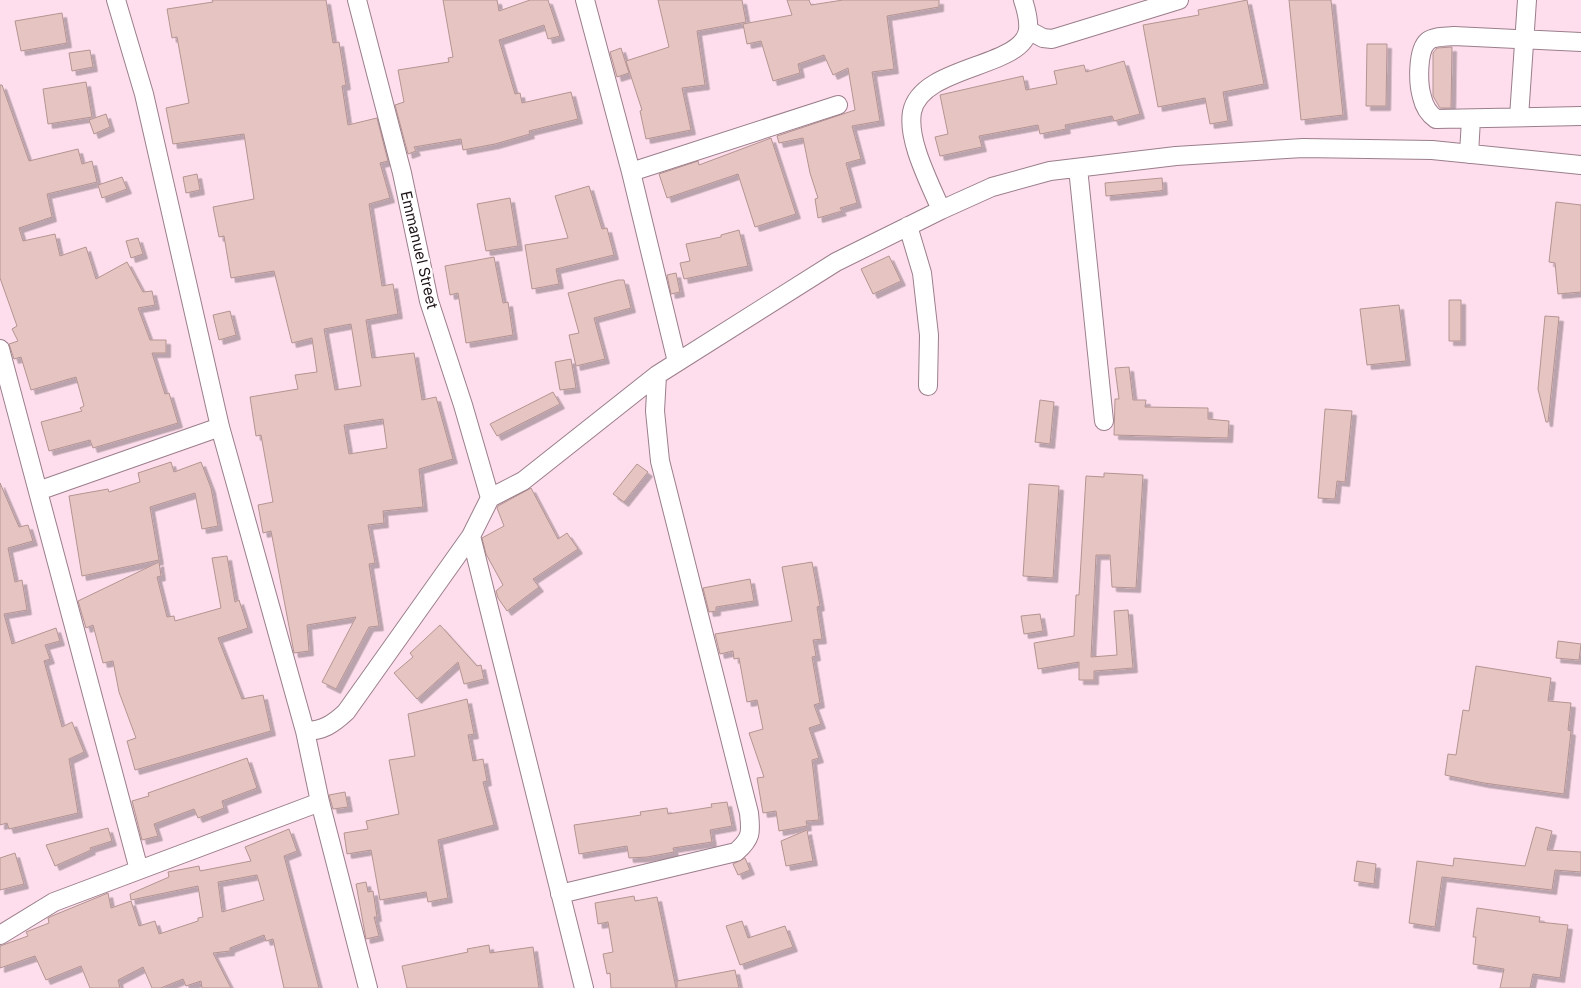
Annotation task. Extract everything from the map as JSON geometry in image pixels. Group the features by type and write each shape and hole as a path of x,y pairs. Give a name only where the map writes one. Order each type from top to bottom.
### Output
{"street":[{"path":"116,0 144,94 220,426 305,731 320,802 368,988"},
{"name":"Emmanuel Street","path":"357,0 402,173 430,300 464,405 490,498"},
{"path":"585,0 631,172 678,362"},
{"path":"941,210 917,152 912,112 918,97 935,83 1018,48 1028,30 1023,0"},
{"path":"1028,30 1043,38 1052,39 1179,0"},
{"path":"1519,117 1527,0"},
{"path":"1581,42 1454,36 1435,38 1427,42 1420,52 1422,97 1429,114 1436,119 1581,116"},
{"path":"631,172 838,105"},
{"path":"1469,154 1471,119"},
{"path":"305,731 320,731 335,722 346,712 471,536 490,498 524,481 657,375 836,262 941,210 1017,179 1078,168 1176,156 1302,148 1432,150 1581,165"},
{"path":"1078,168 1104,421"},
{"path":"908,226 922,273 929,336 928,386"},
{"path":"0,349 139,870"},
{"path":"560,894 736,852 746,843 751,830 749,813 660,461 656,411 657,375"},
{"path":"38,491 220,426"},
{"path":"471,536 584,988"},
{"path":"0,935 54,902 320,802"}],"building":[{"path":"212,0 326,0 333,43 339,42 346,85 342,86 348,125 377,118 388,161 380,163 390,198 369,204 382,286 393,284 398,314 366,320 372,358 414,353 422,400 436,397 453,459 419,469 423,507 383,511 384,523 368,525 375,563 369,564 379,626 369,627 336,689 322,682 356,617 307,625 309,651 294,653 271,531 263,533 258,505 273,502 261,435 256,436 250,397 298,389 295,375 317,372 312,338 292,343 274,271 231,278 224,236 219,237 213,207 254,199 244,134 173,144 166,108 189,103 177,37 172,38 167,9 213,2","holes":["351,324 361,386 335,390 324,329","383,419 387,448 349,454 344,425"]},
{"path":"443,0 497,0 499,11 530,0 548,0 560,36 548,39 544,25 499,40 515,94 520,93 522,103 571,92 578,119 529,131 530,134 495,144 463,150 461,139 414,147 416,151 408,154 395,105 404,102 398,70 449,62 448,58 453,57"},
{"path":"658,0 742,0 746,22 697,31 705,85 682,88 691,130 646,139 640,111 642,110 626,61 669,47"},
{"path":"787,0 809,0 811,5 843,0 939,0 939,7 887,16 894,69 872,72 880,121 852,126 861,159 846,163 857,203 840,208 842,211 818,218 815,199 818,198 810,173 803,138 779,143 777,136 855,110 848,68 833,75 824,55 798,64 800,73 773,81 761,41 747,44 743,24 792,15"},
{"path":"1247,0 1264,84 1223,92 1228,121 1210,124 1205,98 1158,107 1143,25 1199,15 1198,10"},
{"path":"1289,0 1331,0 1343,115 1301,120"},
{"path":"62,13 67,43 21,51 15,21"},
{"path":"1367,44 1387,44 1386,106 1366,106"},
{"path":"1452,47 1451,108 1440,108 1433,96 1433,53 1437,48"},
{"path":"621,48 629,73 617,77 610,52"},
{"path":"90,50 93,67 72,71 69,53"},
{"path":"1124,61 1140,114 1114,121 1112,116 1065,125 1066,129 1040,134 1038,125 979,136 982,147 940,156 935,137 948,134 940,95 1023,76 1026,90 1057,84 1054,71 1084,65 1086,72"},
{"path":"86,82 92,117 48,124 43,89"},
{"path":"0,85 2,85 29,161 78,149 82,164 92,161 97,182 47,194 52,217 19,228 23,241 55,234 60,256 86,247 96,279 127,262 143,292 152,291 155,305 138,308 150,340 166,340 166,353 152,353 165,394 169,393 178,423 93,448 90,440 49,451 41,422 82,411 80,408 84,406 76,377 31,390 21,357 14,359 9,344 18,341 12,329 17,326 0,278"},
{"path":"106,114 110,127 94,134 89,120"},
{"path":"771,138 796,214 755,227 738,174 667,198 659,174 698,161 699,165"},
{"path":"197,174 200,190 186,193 183,177"},
{"path":"122,177 127,189 102,198 98,185"},
{"path":"1162,178 1163,190 1106,196 1105,183"},
{"path":"589,186 602,229 607,228 614,255 556,269 559,284 532,289 525,245 568,238 555,196"},
{"path":"510,198 518,246 486,251 477,204"},
{"path":"1556,202 1581,205 1581,292 1558,294 1555,263 1549,262"},
{"path":"739,230 748,266 684,279 680,263 690,261 686,244 721,237 721,235"},
{"path":"138,238 143,254 131,258 126,241"},
{"path":"889,256 901,281 873,294 861,269"},
{"path":"494,257 503,303 508,302 513,335 466,343 458,293 450,295 445,266"},
{"path":"676,273 680,292 671,294 667,275"},
{"path":"624,280 631,308 594,318 605,359 576,366 569,335 579,333 568,293"},
{"path":"1449,300 1461,300 1461,341 1449,341"},
{"path":"1399,305 1406,361 1367,365 1360,309"},
{"path":"230,311 236,335 219,340 213,315"},
{"path":"1545,316 1559,317 1548,422 1546,422 1538,389"},
{"path":"571,359 576,388 560,390 555,362"},
{"path":"1129,367 1133,400 1146,400 1145,407 1208,408 1208,419 1229,421 1228,438 1114,435 1115,399 1119,399 1115,368"},
{"path":"553,392 560,404 497,436 490,424"},
{"path":"1040,400 1054,402 1050,444 1035,442"},
{"path":"1325,409 1352,411 1345,482 1337,481 1335,499 1318,498"},
{"path":"171,462 174,472 201,462 211,488 218,526 202,529 195,493 150,507 159,560 82,576 69,496 108,489 109,492 140,482 138,473"},
{"path":"637,464 648,472 624,502 613,494"},
{"path":"1104,473 1143,475 1136,588 1112,587 1110,555 1096,555 1091,657 1117,655 1114,611 1128,610 1133,668 1094,671 1094,680 1079,680 1079,662 1038,669 1034,643 1074,636 1076,595 1079,595 1086,476 1104,477"},
{"path":"0,483 19,527 28,525 33,541 8,548 15,582 22,580 27,610 4,614 12,644 56,628 60,641 45,645 50,659 44,661 62,727 72,722 84,752 69,759 78,813 9,829 7,823 0,825"},
{"path":"1029,484 1059,486 1053,578 1023,576"},
{"path":"531,488 558,539 567,533 578,549 533,579 539,587 507,611 498,598 496,591 503,585 486,554 482,538 504,526 497,508 498,506"},
{"path":"227,556 235,602 239,600 248,628 218,638 242,699 263,695 271,731 135,770 127,741 136,738 119,692 113,661 103,663 93,625 86,628 78,601 159,562 161,576 157,577 167,617 174,616 175,621 221,608 212,558"},
{"path":"812,562 820,606 817,607 822,639 813,640 816,656 812,657 820,703 814,705 821,724 809,728 819,758 812,760 819,820 806,821 807,826 779,831 776,811 763,813 757,778 764,777 749,733 763,729 757,700 747,702 739,658 734,659 733,651 720,654 715,634 792,621 782,567"},
{"path":"750,579 754,601 716,607 716,611 709,612 703,588"},
{"path":"1040,614 1043,631 1024,634 1021,616"},
{"path":"440,625 477,666 481,665 484,679 464,684 458,662 417,699 394,673 413,657 410,653"},
{"path":"1558,641 1581,644 1579,660 1556,658"},
{"path":"1476,666 1551,678 1548,701 1571,703 1568,730 1571,731 1564,794 1484,783 1445,775 1448,754 1456,755 1463,710 1469,711"},
{"path":"467,699 474,734 468,735 473,761 483,759 487,781 483,782 494,825 438,840 448,898 428,902 426,892 380,900 371,850 347,854 344,833 368,829 366,821 399,814 389,760 415,756 408,714"},
{"path":"247,758 257,788 222,801 224,808 198,818 194,809 154,824 158,836 142,840 132,801 149,796 148,793"},
{"path":"345,792 348,807 333,809 329,795"},
{"path":"727,802 732,826 710,830 712,842 673,848 674,852 647,857 629,858 627,846 579,854 574,825 641,815 640,812 667,808 668,814 712,807 711,804"},
{"path":"1536,827 1552,831 1547,850 1581,852 1581,872 1555,870 1552,890 1442,877 1435,927 1409,923 1417,861 1453,866 1454,858 1525,866"},
{"path":"108,828 112,841 90,848 91,850 55,866 46,845"},
{"path":"289,829 297,851 284,856 319,988 284,988 273,939 266,941 264,935 230,948 230,951 213,953 231,988 202,988 201,981 186,986 183,979 161,988 152,988 143,967 118,980 120,988 90,988 81,966 46,980 35,956 0,968 0,946 28,936 26,932 49,923 48,918 52,916 108,893 111,908 131,901 139,926 155,921 159,934 198,921 198,918 203,917 198,886 131,900 130,894 169,877 168,872 199,866 200,871 251,861 245,847","holes":["257,875 264,900 222,912 218,882"]},
{"path":"807,830 813,861 786,866 781,841"},
{"path":"15,853 24,884 0,890 0,858"},
{"path":"745,858 750,870 738,875 733,864"},
{"path":"1357,861 1376,864 1374,884 1354,881"},
{"path":"366,882 368,892 373,891 377,917 374,917 379,936 366,939 356,884"},
{"path":"634,896 635,901 657,897 676,988 611,988 610,973 607,974 603,954 613,952 608,922 598,924 595,903"},
{"path":"1477,908 1540,917 1539,922 1568,925 1560,978 1533,974 1530,988 1500,988 1504,969 1473,964 1476,937 1473,937"},
{"path":"742,921 748,938 785,926 793,947 740,965 726,926"},
{"path":"489,945 490,953 533,947 539,988 407,988 402,966 468,952 467,949"},
{"path":"735,970 739,988 677,988 677,981"}]}
